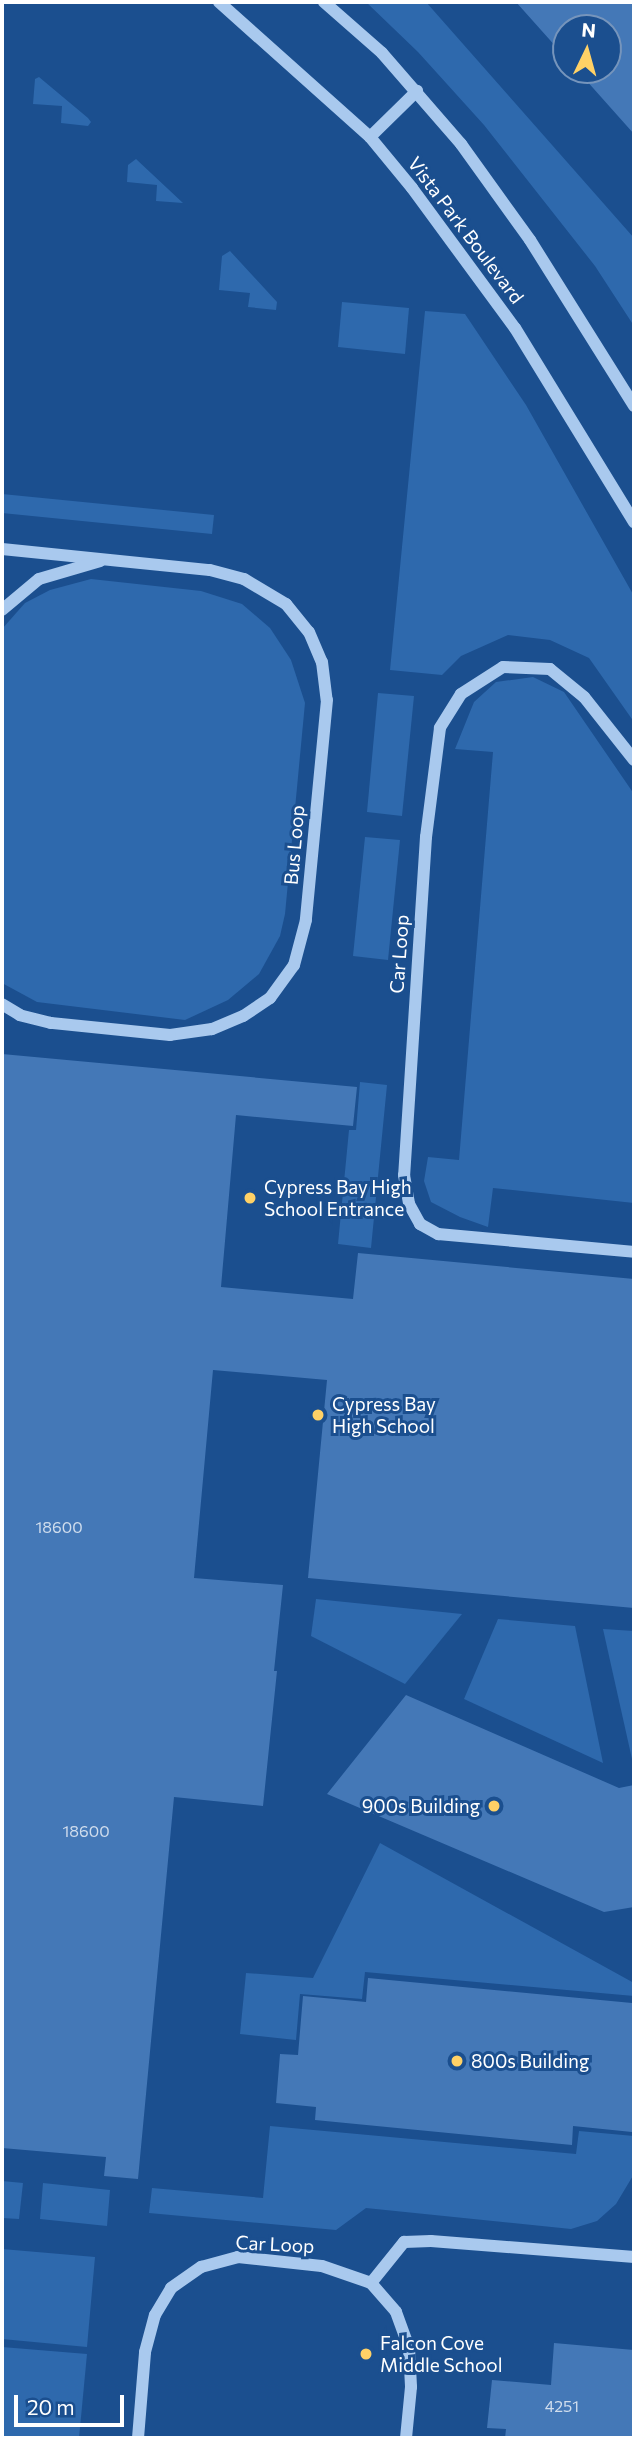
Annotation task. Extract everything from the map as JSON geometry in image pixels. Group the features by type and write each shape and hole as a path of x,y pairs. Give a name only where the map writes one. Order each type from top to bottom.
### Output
{"street":[{"name":"Vista Park Boulevard","path":"219,2 370,137 515,328 634,522"},
{"path":"324,2 382,53 461,144 530,240 634,406"},
{"path":"370,137 417,91"},
{"name":"Bus Loop","path":"2,549 210,570 244,579 286,604 309,632 322,662 327,700 306,920 294,965 270,998 243,1016 212,1029 170,1035 51,1023 20,1014 2,1004"},
{"name":"Bus Loop","path":"2,610 39,579 107,559"},
{"name":"Car Loop","path":"634,760 584,697 550,669 503,667 461,694 440,728 426,836 404,1175 409,1204 420,1224 438,1234 634,1252"},
{"path":"406,2438 411,2387 409,2348 396,2312 371,2283 404,2242 431,2241 634,2257"},
{"name":"Car Loop","path":"138,2438 145,2352 155,2315 171,2288 201,2267 238,2257 322,2266 371,2283"}],"shaded area":[{"path":"366,2 426,2 634,238 634,326 595,266 484,125 418,52"},
{"path":"39,77 88,118 91,122 88,126 61,123 62,106 33,104 35,79"},
{"path":"136,159 183,203 156,201 157,185 127,182 128,165"},
{"path":"230,251 277,302 276,310 248,307 250,293 219,290 222,256"},
{"path":"342,302 409,308 405,354 338,347"},
{"path":"425,311 465,314 526,405 634,596 634,722 589,658 550,640 508,635 461,656 442,675 390,670"},
{"path":"2,494 214,515 212,534 2,513"},
{"path":"91,579 201,591 242,604 270,628 291,660 305,703 285,914 280,936 259,974 228,1000 185,1020 37,1002 2,983 2,629 25,603 50,590"},
{"path":"533,677 564,692 634,794 634,1203 493,1188 488,1227 431,1202 424,1181 428,1157 459,1160 493,752 455,749 474,702 496,682"},
{"path":"378,693 414,696 402,816 367,812"},
{"path":"365,837 400,840 388,960 353,956"},
{"path":"360,1082 387,1085 371,1248 338,1244 349,1130 356,1130"},
{"path":"316,1599 462,1614 405,1684 311,1636"},
{"path":"498,1619 575,1626 603,1763 464,1699"},
{"path":"603,1629 634,1631 634,1768"},
{"path":"380,1843 634,1983 634,1996 365,1972 362,1999 300,1994 296,2040 240,2034 246,1973 313,1978"},
{"path":"270,2126 576,2154 579,2131 634,2136 634,2174 616,2204 597,2221 571,2229 366,2208 336,2230 149,2213 152,2188 263,2198"},
{"path":"2,2181 23,2183 19,2219 2,2218"},
{"path":"43,2183 110,2190 107,2226 40,2219"},
{"path":"2,2249 95,2257 87,2347 2,2339"},
{"path":"2,2347 87,2354 79,2438 2,2436"}],"building":[{"path":"516,2 634,2 634,134 589,84 622,84 622,14 552,14 552,42"},
{"name":"Cypress Bay High School","path":"2,1054 357,1087 353,1126 236,1115 221,1287 353,1299 358,1253 634,1279 634,1608 308,1578 327,1380 213,1370 194,1578 283,1585 274,1671 277,1671 263,1806 174,1797 138,2179 104,2176 106,2157 2,2148"},
{"name":"900s Building","path":"406,1695 619,1788 634,1785 634,1907 604,1912 327,1794"},
{"name":"800s Building","path":"368,1978 632,2003 632,2132 573,2126 572,2145 315,2120 316,2107 276,2103 280,2054 298,2055 303,1996 366,2002"},
{"name":"Falcon Cove Middle School","path":"554,2343 634,2350 634,2438 505,2438 506,2429 487,2428 492,2380 551,2385"}],"place":[{"name":"Cypress Bay High School Entrance","path":"250,1198"},
{"name":"Cypress Bay High School","path":"318,1415"},
{"name":"900s Building","path":"494,1806"},
{"name":"800s Building","path":"457,2061"},
{"name":"Falcon Cove Middle School","path":"366,2354"}]}
